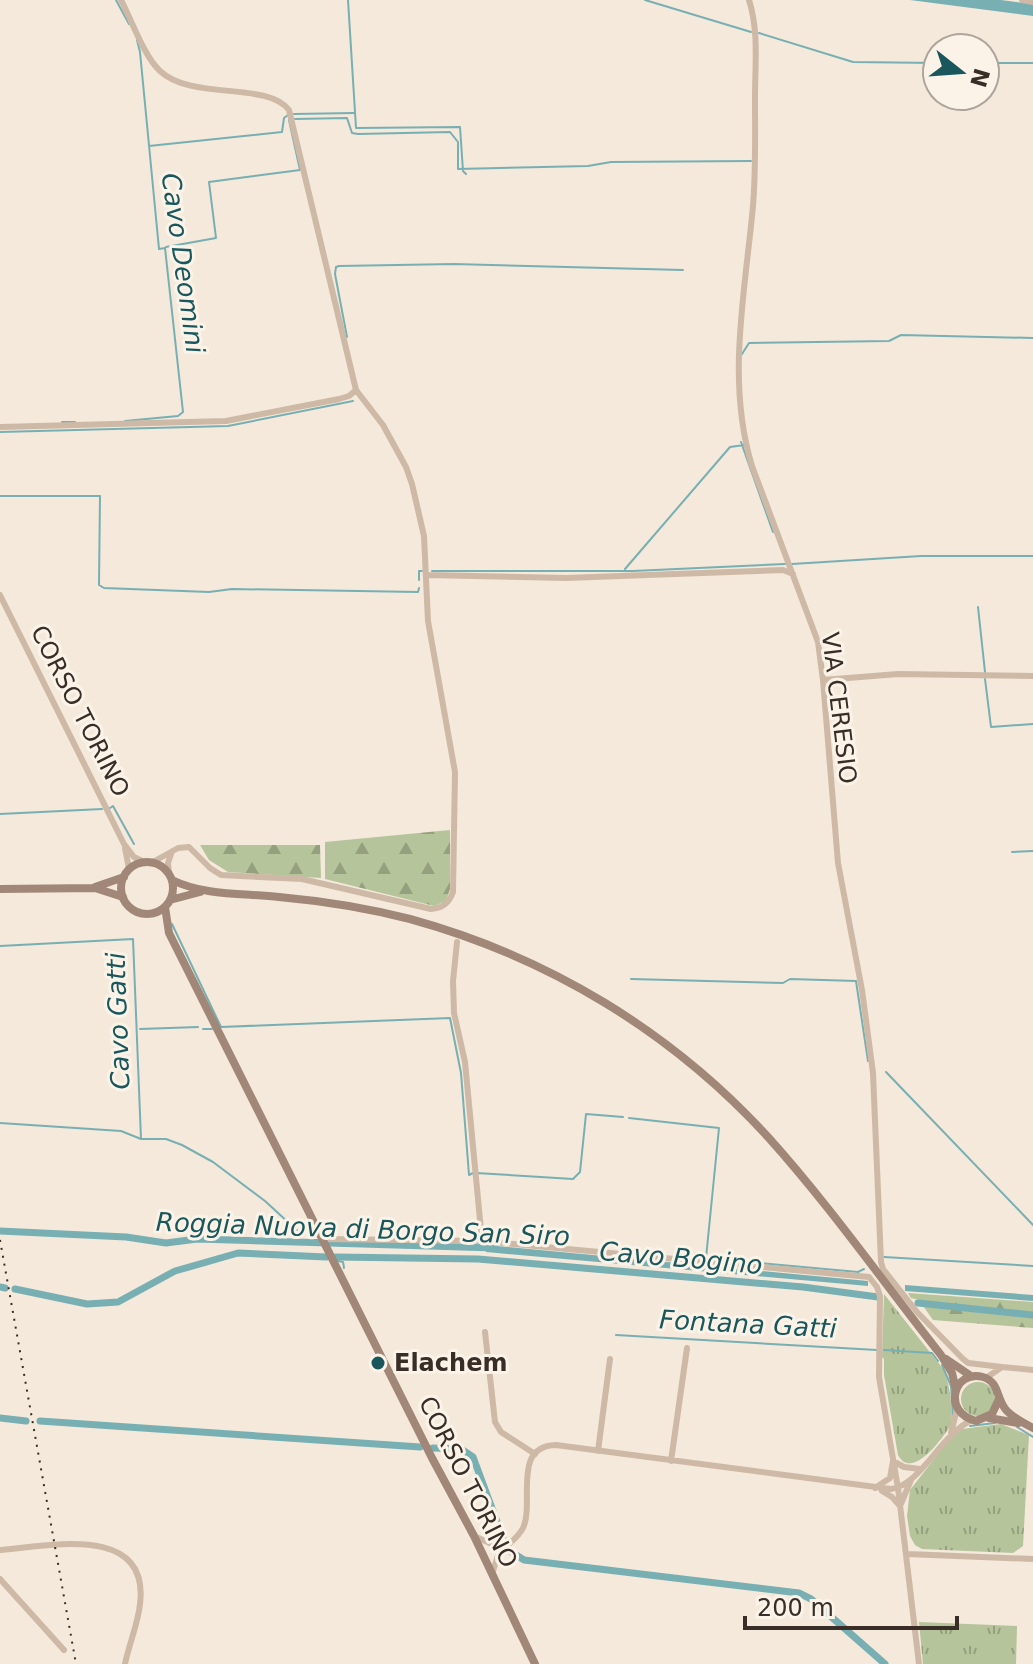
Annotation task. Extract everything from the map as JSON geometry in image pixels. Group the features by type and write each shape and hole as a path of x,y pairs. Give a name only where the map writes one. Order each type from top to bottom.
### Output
{"main road":[{"path":"95,888 149,862 170,876 205,891 317,901 408,919 519,957 583,989 694,1065 767,1137 941,1355 952,1373 957,1409 972,1420 988,1418 1030,1427"},
{"path":"126,873 121,887 123,897 132,909 146,914 205,891"},
{"path":"168,904 173,890 170,876"},
{"path":"0,889 95,888 123,897"},
{"name":"CORSO TORINO","path":"168,904 169,933"},
{"name":"CORSO TORINO","path":"146,914 160,922 169,933 474,1536 535,1664"},
{"path":"941,1355 971,1376 986,1378 1007,1411 1030,1427"},
{"path":"956,1390 962,1381 971,1376"},
{"path":"988,1418 996,1410 998,1394"}],"street":[{"path":"121,0 152,62 163,74 178,82 202,88 274,99 289,110 319,230 344,351 356,390 383,425 406,467 419,513 427,575 428,621 455,772 453,892 446,905 439,908 423,908 302,879 228,876 210,868 189,847 178,848 149,862"},
{"name":"VIA CERESIO","path":"749,0 756,31 755,179 742,291 740,412 752,466 818,642 838,863 862,990 873,1073 883,1269 917,1312 968,1363 1033,1370"},
{"path":"1022,0 1033,2"},
{"path":"0,427 226,421 339,399 356,390"},
{"path":"427,575 566,578 783,570 793,574"},
{"name":"CORSO TORINO","path":"0,595 124,844 134,857 149,862"},
{"path":"823,680 898,674 1033,676"},
{"name":"CORSO TORINO","path":"124,844 126,873"},
{"path":"170,876 171,854"},
{"path":"457,942 454,1013 465,1062 482,1241"},
{"path":"325,1243 482,1241 869,1277 880,1296 879,1377 898,1488 919,1664"},
{"path":"485,1332 495,1422 501,1432 535,1454"},
{"path":"671,1461 687,1348"},
{"path":"598,1451 610,1359"},
{"path":"986,1378 1000,1368"},
{"path":"998,1394 1000,1368"},
{"path":"951,1433 957,1409"},
{"path":"492,1574 499,1554 524,1525 529,1464 535,1454 550,1445 875,1488 898,1488 911,1479 951,1433 972,1420"},
{"path":"893,1461 904,1467 920,1469"},
{"path":"875,1488 890,1478 893,1461"},
{"path":"900,1506 911,1479"},
{"path":"875,1488 892,1497 900,1506"},
{"path":"474,1536 494,1545"},
{"path":"483,1555 494,1545 512,1541"},
{"path":"0,1550 94,1544 112,1548 124,1558 134,1568 140,1585 140,1606 125,1664"},
{"path":"483,1555 499,1554"},
{"path":"907,1554 1033,1559"},
{"path":"0,1579 64,1650"}],"green space":[{"path":"450,830 450,889 446,901 434,906 325,879 325,842"},
{"path":"200,845 320,845 321,878 228,872 209,860"},
{"path":"908,1293 1033,1302 1033,1328 933,1320 919,1300 911,1298"},
{"path":"884,1294 944,1370 948,1382 951,1425 926,1455 911,1463 904,1462 898,1455 884,1375"},
{"path":"978,1382 990,1387 995,1399 990,1411 978,1416 966,1411 961,1399 966,1387"},
{"path":"1001,1424 1029,1435 1023,1546 1013,1553 922,1549 915,1545 910,1536 907,1516 910,1490 949,1440 962,1429"},
{"path":"919,1622 1017,1626 1016,1664 923,1664"}],"water":[{"path":"910,0 1001,0 1033,4 1033,16"},
{"path":"486,1245 868,1281 868,1286 486,1252"},
{"path":"905,1285 1033,1295 1033,1301 905,1291"}],"waterway":[{"name":"Cavo Deomini","path":"116,0 129,24"},
{"path":"348,0 356,128 460,127 463,171 466,174"},
{"name":"Cavo Deomini","path":"645,0 751,32"},
{"name":"Cavo Deomini","path":"759,33 853,62 921,63"},
{"name":"Cavo Deomini","path":"125,421 178,416 183,412 165,248 159,249 137,40"},
{"name":"Cavo Deomini","path":"1001,63 1033,63"},
{"path":"294,114 354,113"},
{"path":"149,146 282,132 284,118 288,115"},
{"path":"295,119 347,118 352,133 358,134 450,132 458,142 458,169 588,166 611,162 751,161"},
{"path":"166,247 216,238 209,182 300,170 289,120"},
{"path":"347,337 335,274 339,266 454,264 683,270"},
{"path":"742,354 749,343 889,341 901,335 1033,338"},
{"path":"0,432 228,426 353,401"},
{"name":"Cavo Deomini","path":"62,422 75,422"},
{"path":"741,442 773,532"},
{"path":"625,569 730,447 744,445"},
{"path":"0,496 100,496 99,585 104,588 209,592 232,589 418,592 419,588"},
{"path":"792,564 921,556 1033,556"},
{"path":"432,571 633,571 785,564"},
{"path":"419,580 419,571 422,571"},
{"path":"978,607 985,672"},
{"path":"985,679 991,727 1033,724"},
{"path":"110,808 113,806 134,844"},
{"path":"0,814 102,809"},
{"path":"1012,852 1033,851"},
{"path":"172,924 221,1027 450,1018 461,1073 469,1175 473,1173"},
{"name":"Cavo Gatti","path":"0,946 133,939 141,1139"},
{"path":"631,979 783,983 790,979 856,981 868,1061"},
{"path":"140,1029 198,1027"},
{"path":"203,1029 212,1029"},
{"path":"886,1072 1033,1225"},
{"path":"476,1173 573,1179 580,1172 586,1114 623,1117"},
{"path":"629,1118 719,1128 706,1258 858,1272 864,1269"},
{"name":"Fontana Gatti","path":"0,1123 121,1131 141,1139 166,1139 213,1162 265,1201 301,1234"},
{"name":"Roggia Nuova di Borgo San Siro","path":"0,1231 126,1237 166,1243 197,1239 495,1248"},
{"name":"Fontana Gatti","path":"300,1240 318,1240"},
{"name":"Cavo Bogino","path":"15,1289 87,1304 118,1302 175,1271 238,1253 326,1257"},
{"name":"Cavo Bogino","path":"336,1257 478,1259 803,1287 878,1297"},
{"path":"884,1257 1033,1266"},
{"name":"Fontana Gatti","path":"338,1261 343,1262 344,1268"},
{"name":"Cavo Bogino","path":"0,1287 5,1288"},
{"name":"Cavo Bogino","path":"918,1303 1033,1315"},
{"name":"Fontana Gatti","path":"616,1335 877,1350"},
{"name":"Fontana Gatti","path":"884,1350 932,1353 938,1361"},
{"name":"Fontana Gatti","path":"942,1365 951,1386 953,1415"},
{"path":"0,1418 26,1421"},
{"path":"40,1421 420,1447"},
{"name":"Fontana Gatti","path":"970,1426 995,1423"},
{"name":"Fontana Gatti","path":"1017,1427 1033,1437"},
{"path":"433,1448 461,1449 473,1457 503,1538"},
{"path":"510,1551 524,1560 799,1593 811,1599 885,1664"}],"railway":[{"path":"0,1240 76,1664"}],"place":[{"name":"Elachem","path":"378,1363"}]}
